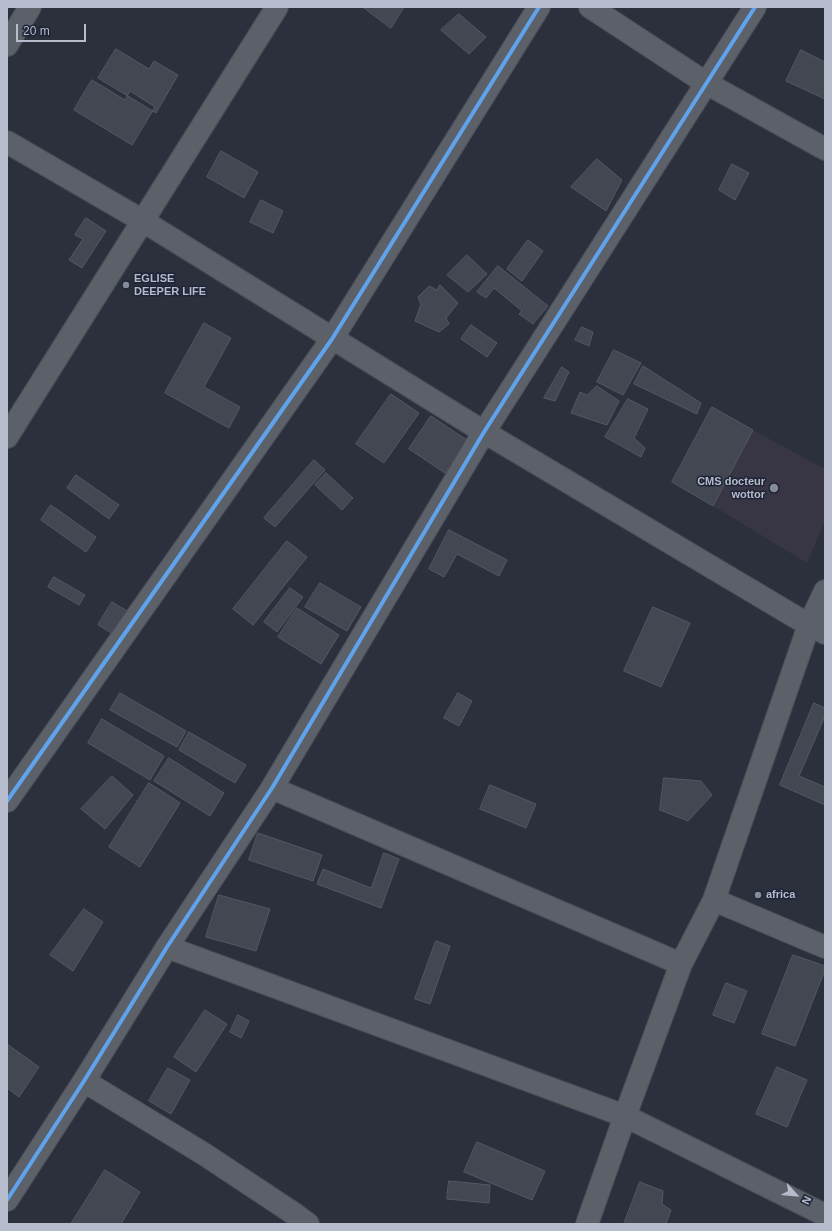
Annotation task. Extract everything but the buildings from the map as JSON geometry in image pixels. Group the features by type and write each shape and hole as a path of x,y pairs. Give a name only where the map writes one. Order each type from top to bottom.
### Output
{"street":[{"path":"7,45 30,7"},
{"path":"7,437 277,7"},
{"path":"7,801 332,339 539,7"},
{"path":"590,7 706,83 825,149"},
{"path":"7,1200 84,1081 167,947 272,788 484,432 755,7"},
{"path":"7,142 143,221 484,432 817,629"},
{"path":"588,1224 624,1116 681,964 714,900 817,629 825,591"},
{"path":"272,788 681,964"},
{"path":"714,900 825,947"},
{"path":"167,947 624,1116 825,1215"},
{"path":"84,1081 204,1154 296,1221"}],"shaded area":[{"name":"CMS docteur wottor","path":"753,430 825,469 825,521 807,563 713,506"}],"cycle path":[{"path":"7,801 332,339 539,7"},
{"path":"7,1200 84,1081 167,947 272,788 484,432 755,7"}],"place":[{"name":"EGLISE DEEPER LIFE","path":"126,285"},
{"name":"CMS docteur wottor","path":"774,488"},
{"name":"africa","path":"758,895"}]}
